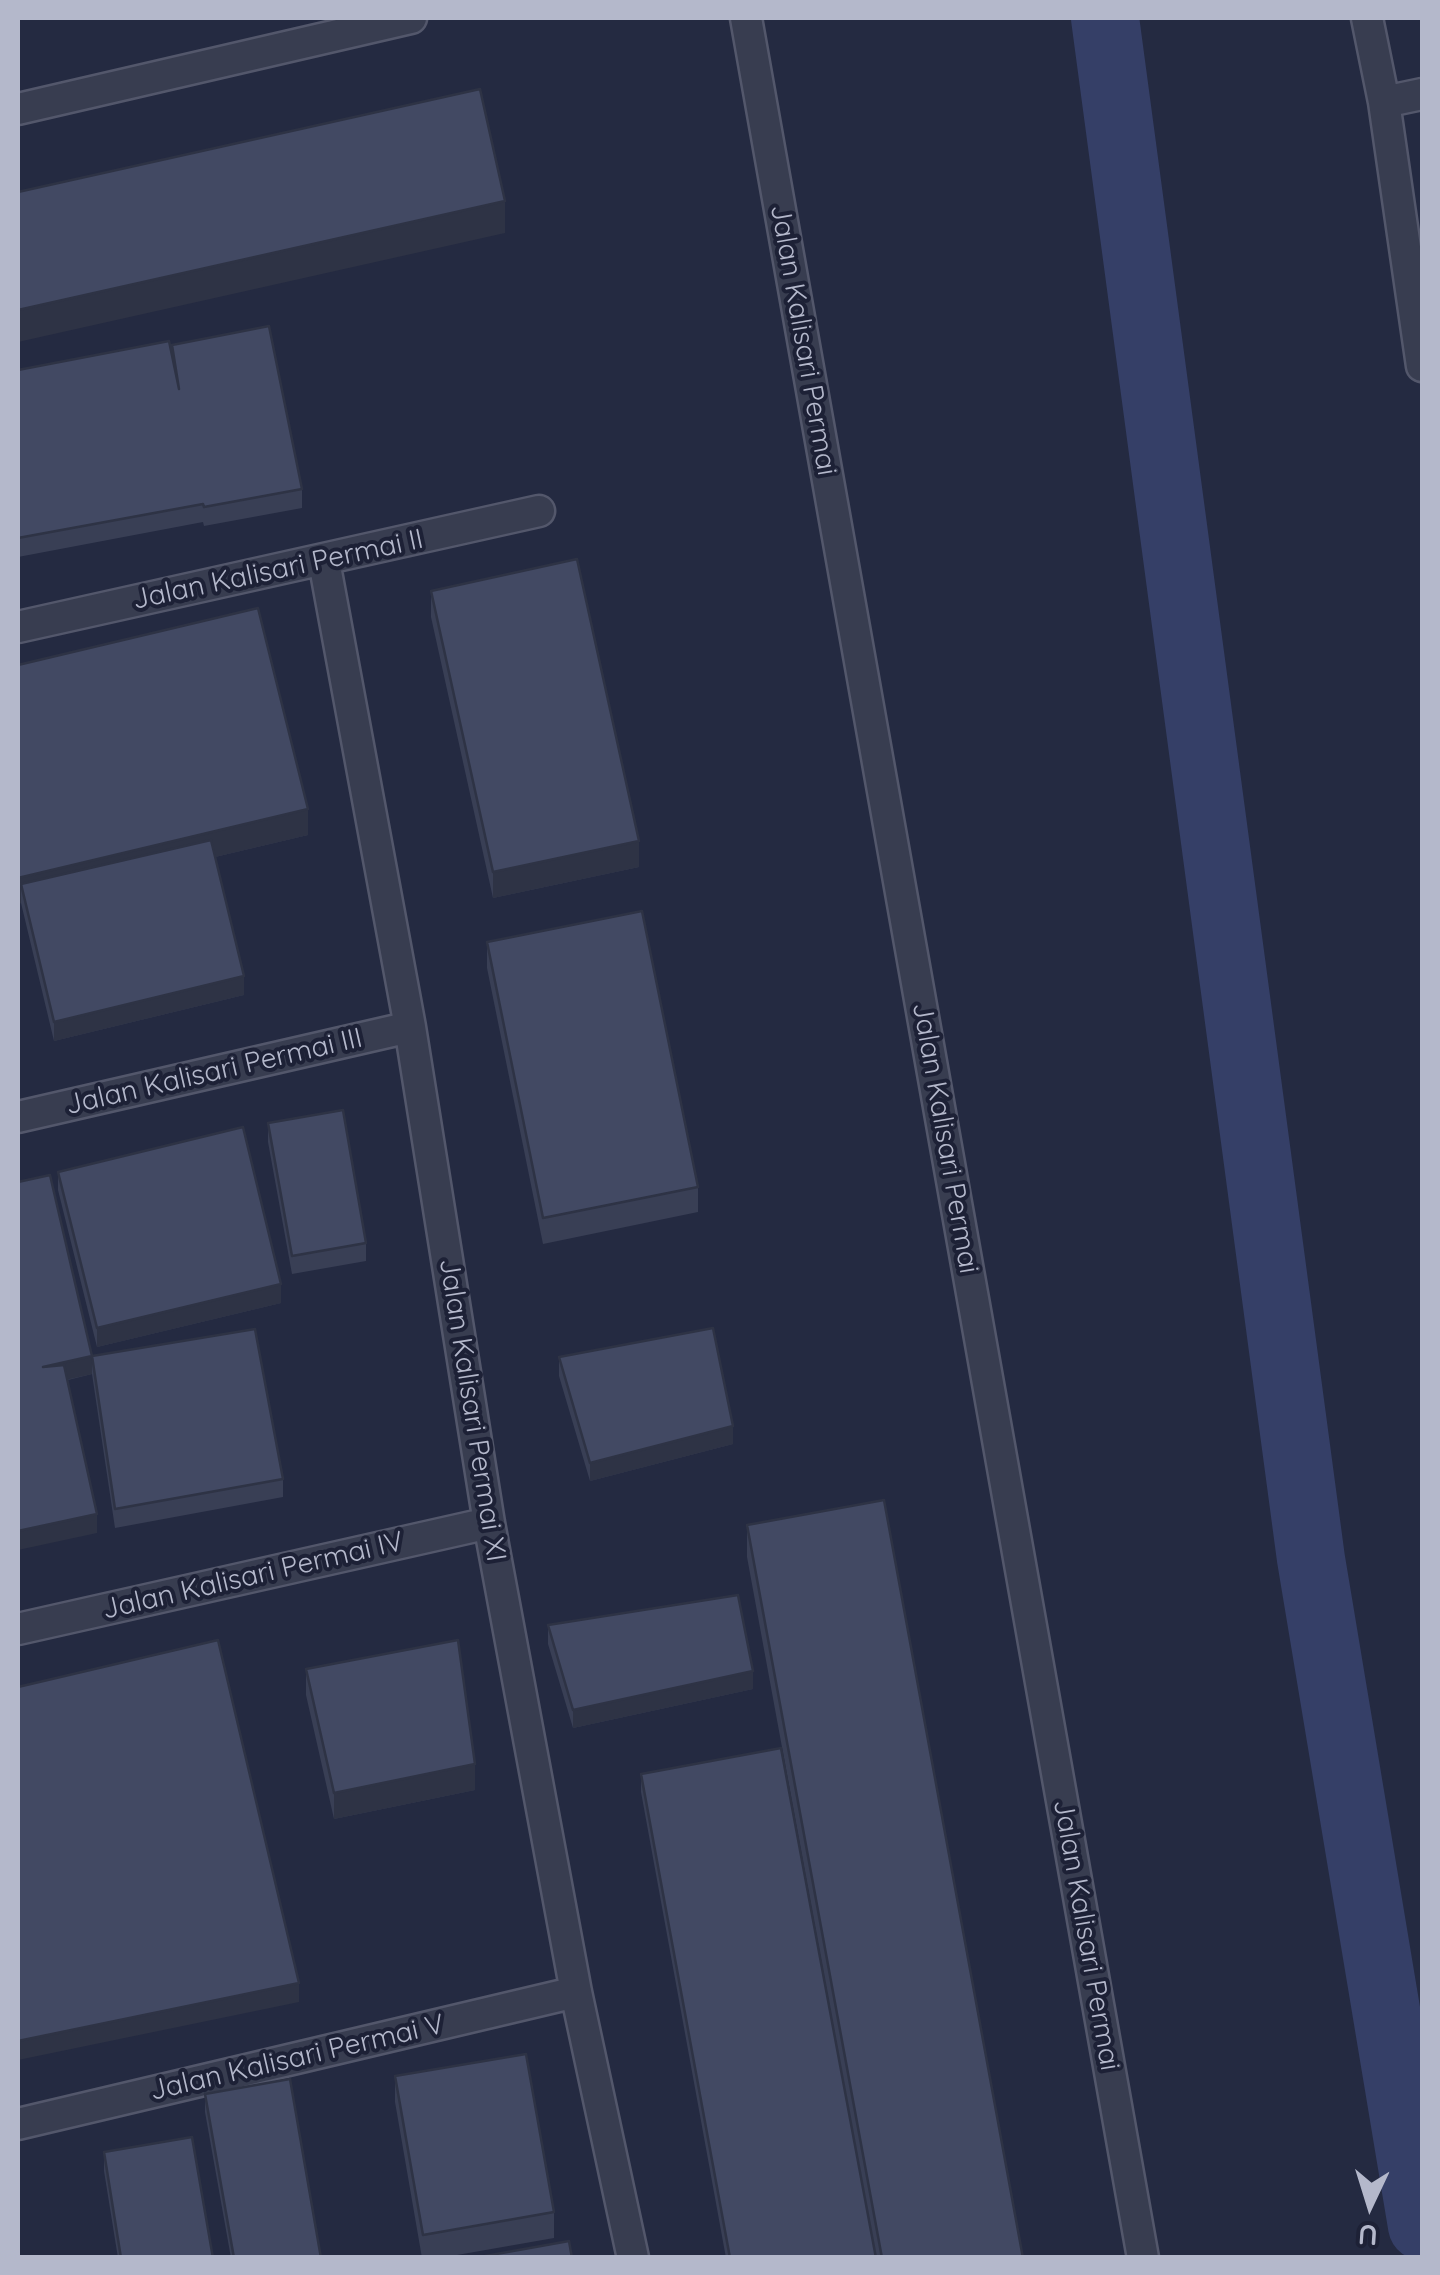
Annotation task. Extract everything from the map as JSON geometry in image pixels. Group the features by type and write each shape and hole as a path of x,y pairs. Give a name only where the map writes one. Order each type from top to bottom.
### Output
{"street":[{"path":"18,109 411,18"},
{"name":"Jalan Kalisari Permai","path":"746,18 1143,2258"},
{"path":"1367,18 1384,102 1422,366"},
{"path":"1384,102 1422,94"},
{"name":"Jalan Kalisari Permai II","path":"18,627 538,511"},
{"name":"Jalan Kalisari Permai XI","path":"324,561 410,1027 489,1522 576,1992 633,2258"},
{"name":"Jalan Kalisari Permai III","path":"18,1117 410,1027"},
{"name":"Jalan Kalisari Permai IV","path":"18,1629 489,1522"},
{"name":"Jalan Kalisari Permai V","path":"18,2124 576,1992"}],"building":[{"path":"480,89 505,201 18,310 18,192"},
{"path":"269,326 302,489 18,538 18,370 169,341 179,389 172,345"},
{"path":"577,559 639,841 493,872 431,591"},
{"path":"258,608 308,809 18,878 18,665"},
{"path":"211,840 244,976 54,1022 21,884"},
{"path":"642,911 698,1187 543,1218 487,942"},
{"path":"343,1110 366,1243 292,1256 268,1123"},
{"path":"243,1127 281,1284 97,1328 58,1172"},
{"path":"50,1175 92,1356 43,1367 64,1365 97,1514 18,1531 18,1182"},
{"path":"713,1328 733,1426 590,1463 559,1357"},
{"path":"255,1329 283,1479 115,1509 92,1356"},
{"path":"884,1500 1023,2258 882,2258 747,1525"},
{"path":"738,1595 753,1671 573,1710 548,1625"},
{"path":"218,1640 299,1983 18,2041 18,1687"},
{"path":"458,1640 475,1764 334,1793 306,1669"},
{"path":"781,1748 876,2258 730,2258 641,1774"},
{"path":"526,2054 554,2212 423,2235 395,2076"},
{"path":"290,2079 321,2258 234,2258 205,2094"},
{"path":"192,2137 213,2258 121,2258 104,2152"},
{"path":"569,2241 572,2258 474,2258"}],"waterway":[{"path":"1105,18 1311,1559 1422,2226"}]}
